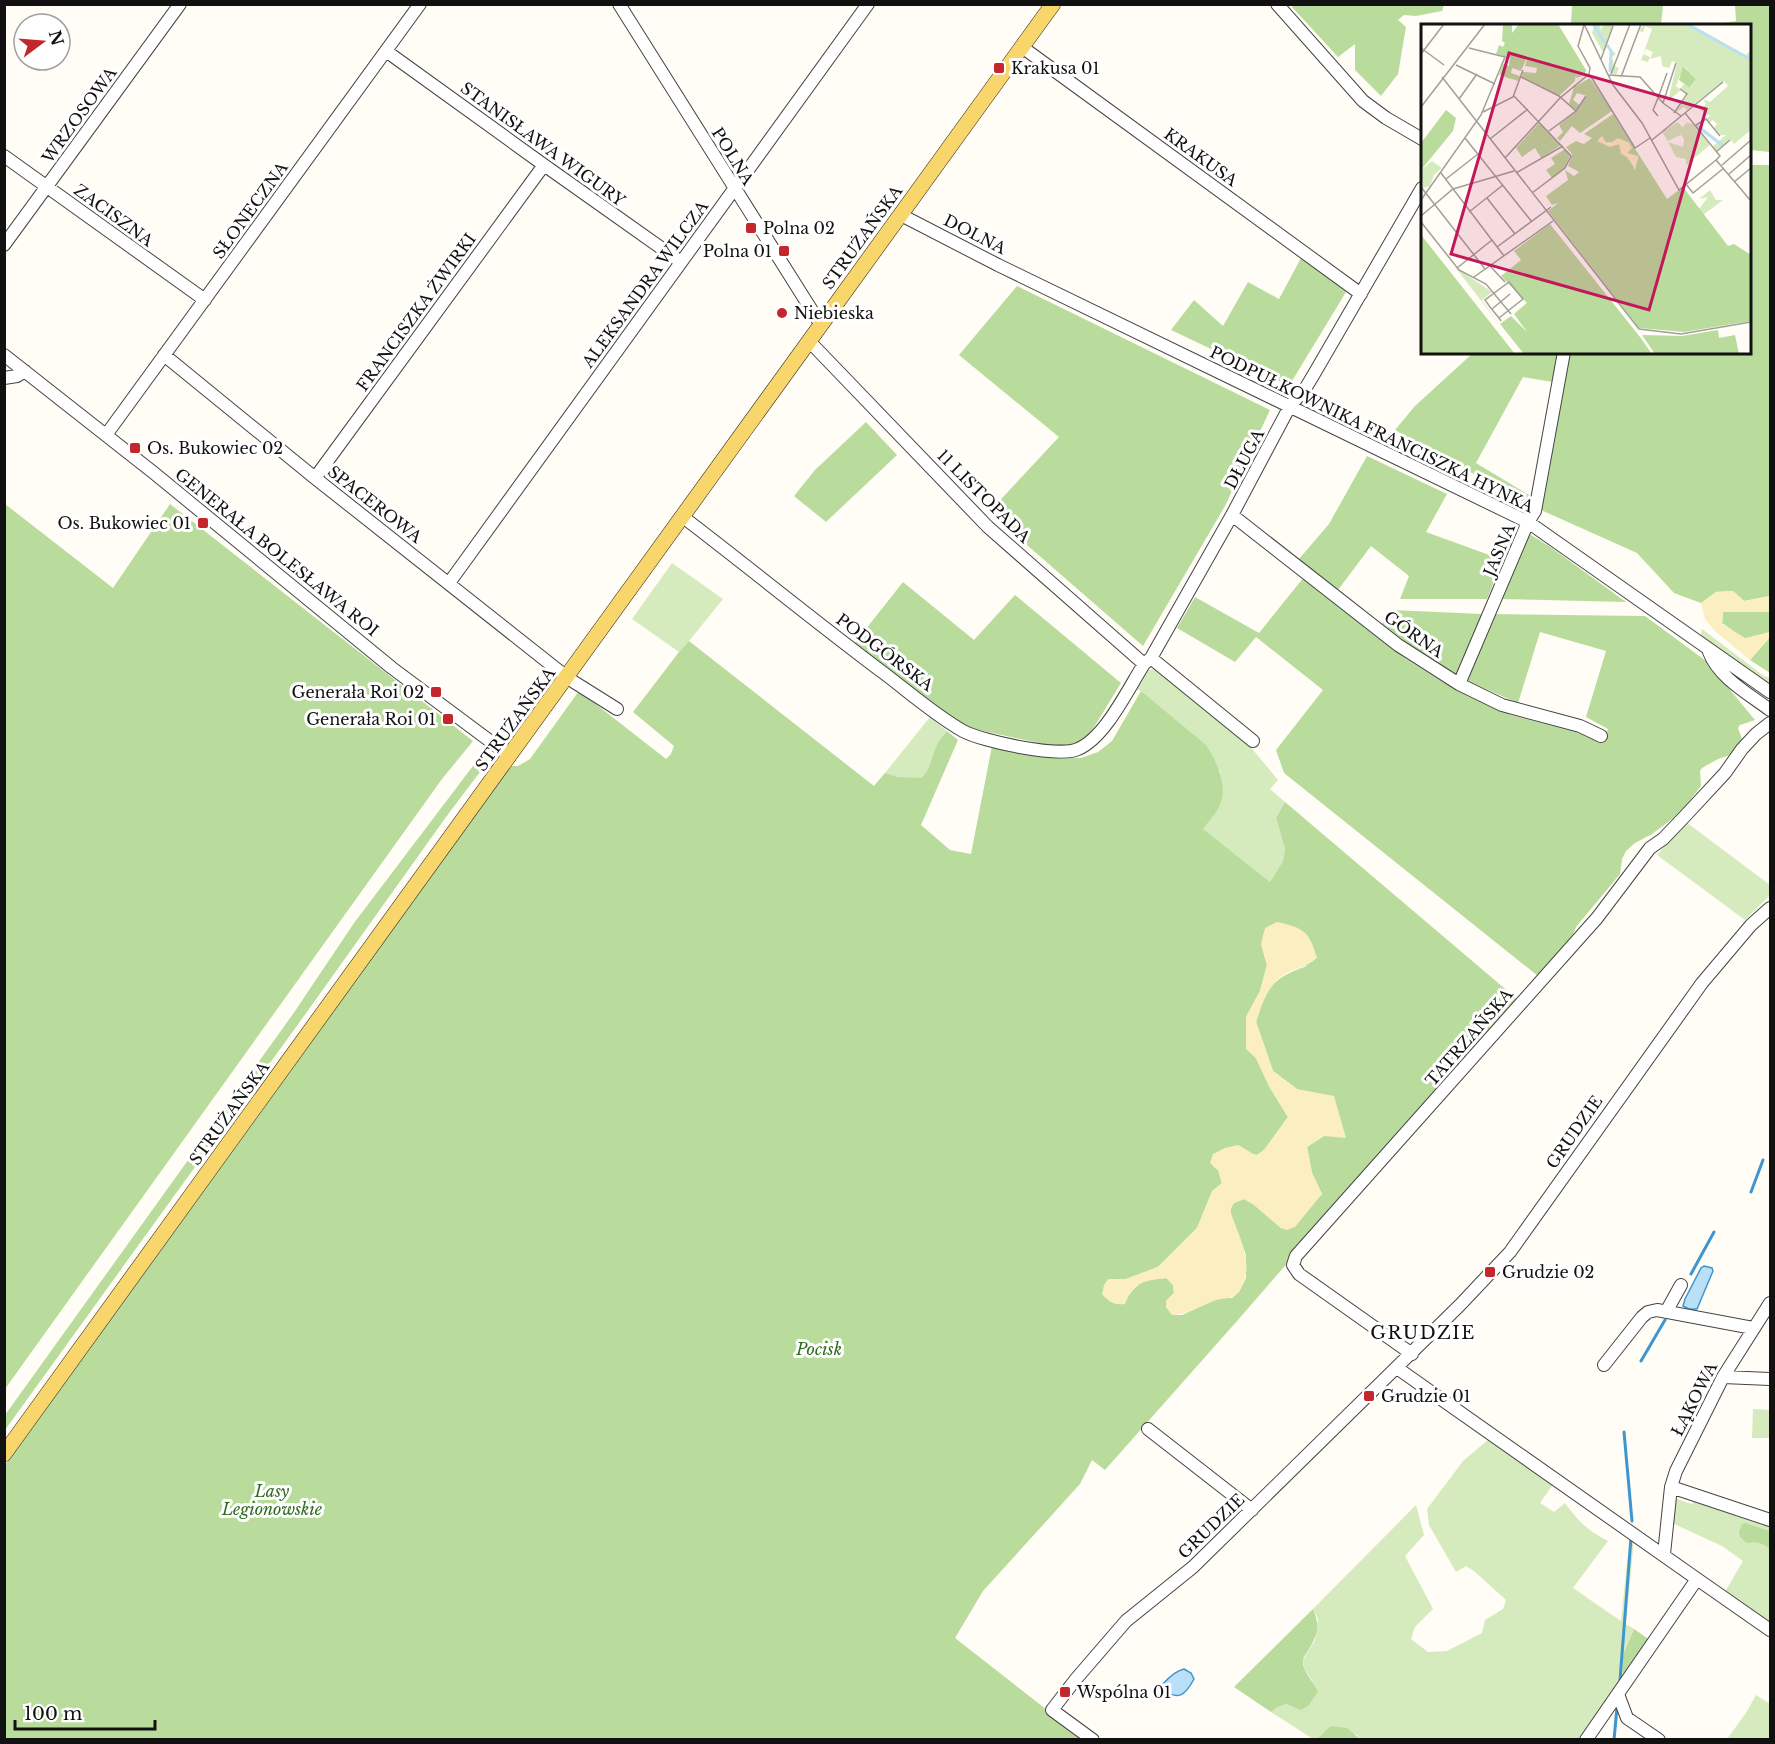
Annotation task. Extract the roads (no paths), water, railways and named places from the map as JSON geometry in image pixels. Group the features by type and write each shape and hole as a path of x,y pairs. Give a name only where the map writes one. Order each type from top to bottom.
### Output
{"main road":[{"name":"STRUŻAŃSKA","path":"4,1454 1053,4"}],"street":[{"name":"WRZOSOWA","path":"4,245 180,4"},
{"name":"SŁONECZNA","path":"106,435 420,4"},
{"name":"POLNA","path":"619,4 821,325"},
{"name":"ALEKSANDRA WILCZA","path":"448,583 868,4"},
{"path":"1277,4 1363,101 1386,118 1421,138"},
{"name":"KRAKUSA","path":"1022,47 1361,294"},
{"name":"STANISŁAWA WIGURY","path":"386,51 681,262"},
{"name":"ZACISZNA","path":"4,156 205,300"},
{"name":"FRANCISZKA ŻWIRKI","path":"315,478 543,165"},
{"name":"DŁUGA","path":"1090,743 1101,732 1148,661 1232,516 1290,406 1310,381 1421,190"},
{"name":"DOLNA","path":"901,215 1034,282"},
{"name":"PODPUŁKOWNIKA FRANCISZKA HYNKA","path":"1034,282 1528,522 1770,692"},
{"name":"11 LISTOPADA","path":"810,342 988,527 1148,661 1253,741"},
{"name":"JASNA","path":"1459,684 1528,522 1535,511 1564,354"},
{"name":"GENERAŁA BOLESŁAWA ROI","path":"4,355 392,668 510,756"},
{"name":"SPACEROWA","path":"164,356 567,677 617,709"},
{"path":"4,378 17,376 25,371"},
{"name":"GÓRNA","path":"1232,516 1398,645 1459,684 1502,705 1580,726 1601,736"},
{"name":"PODGÓRSKA","path":"683,517 857,653 964,732 1028,749 1051,752 1076,751 1090,743"},
{"path":"1708,649 1712,659 1728,677 1770,710"},
{"name":"TATRZAŃSKA","path":"1412,1354 1299,1274 1293,1265 1296,1256 1597,918 1650,848 1663,839 1725,773 1742,748 1770,723"},
{"name":"GRUDZIE","path":"1093,1740 1052,1710 1076,1679 1126,1621 1193,1567 1412,1354 1510,1252 1702,983 1751,925 1770,908"},
{"path":"1666,1312 1681,1285"},
{"name":"ŁĄKOWA","path":"1664,1554 1671,1487 1676,1471 1723,1377 1761,1325 1770,1303"},
{"path":"1604,1365 1648,1312 1657,1310 1761,1325"},
{"path":"1397,1368 1770,1630"},
{"path":"1723,1377 1770,1379"},
{"path":"1148,1429 1252,1510"},
{"path":"1671,1487 1770,1520"},
{"path":"1586,1740 1697,1579"},
{"path":"1618,1694 1627,1718 1659,1740"}],"water":[{"path":"1704,1266 1712,1268 1713,1271 1697,1309 1689,1309 1683,1306 1685,1299"},
{"path":"1184,1669 1191,1673 1194,1679 1184,1693 1177,1696 1162,1689 1163,1684 1170,1677"}],"waterway":[{"path":"1751,1192 1763,1160"},
{"path":"1691,1274 1714,1232"},
{"path":"1641,1361 1665,1320"},
{"path":"1624,1432 1632,1521"},
{"path":"1620,1680 1631,1538"},
{"path":"1614,1740 1617,1707"}],"place":[{"name":"Krakusa 01","path":"999,68"},
{"name":"Polna 02","path":"751,228"},
{"name":"Polna 01","path":"784,251"},
{"name":"Niebieska","path":"782,313"},
{"name":"Os. Bukowiec 02","path":"135,448"},
{"name":"Os. Bukowiec 01","path":"203,523"},
{"name":"Generała Roi 02","path":"436,692"},
{"name":"Generała Roi 01","path":"448,719"},
{"name":"Grudzie 02","path":"1490,1272"},
{"name":"Grudzie 01","path":"1369,1396"},
{"name":"Wspólna 01","path":"1065,1692"}],"district":[{"name":"GRUDZIE","path":"1423,1333"}],"park label":[{"name":"Pocisk","path":"819,1349"},
{"name":"Lasy Legionowskie","path":"272,1500"}]}
